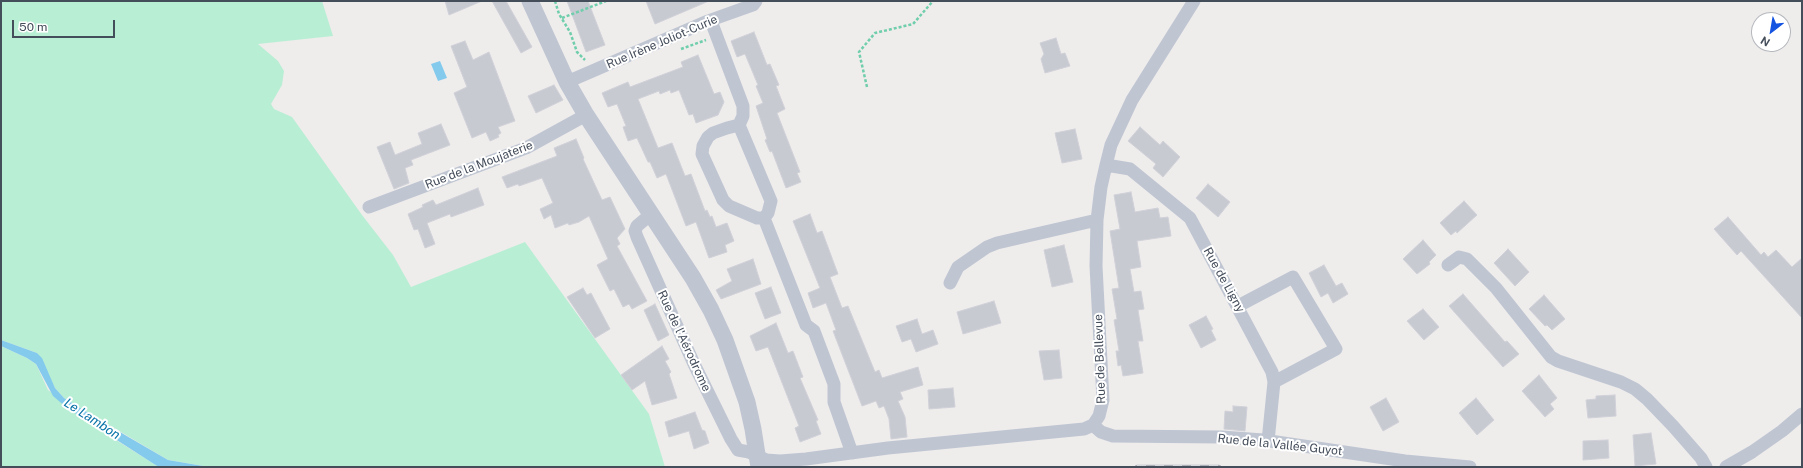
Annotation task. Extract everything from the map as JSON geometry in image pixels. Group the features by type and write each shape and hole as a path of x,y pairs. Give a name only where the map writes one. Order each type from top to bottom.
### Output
{"street":[{"path":"530,1 567,82 586,115 650,215 693,278 725,340 747,402 754,429 758,462 766,460 780,461 852,454 895,447 1074,432 1084,430 1093,425"},
{"name":"Rue Irène Joliot-Curie","path":"567,82 711,21 753,5 756,1"},
{"name":"Rue de Bellevue","path":"1093,425 1100,412 1103,400 1096,266 1097,220 1101,187 1106,165 1111,145 1132,100 1194,1"},
{"path":"711,21 743,106 743,116 739,125 771,201 768,213 764,218"},
{"name":"Rue de la Moujaterie","path":"369,207 526,148 586,115"},
{"path":"739,125 727,128 708,137 703,146 702,154 726,203 729,206 752,216 764,218"},
{"name":"Rue de Ligny","path":"1106,165 1130,168 1190,218 1272,372 1274,382 1268,441"},
{"name":"Rue de l'Aérodrome","path":"650,215 636,226 635,231 637,237 694,364 731,439 738,450 749,452 758,462"},
{"path":"764,218 806,325 814,331 834,384 834,402 852,454"},
{"path":"950,283 958,267 987,247 997,243 1097,220"},
{"path":"1448,265 1459,257 1467,259 1496,288 1551,357 1558,361 1622,382 1635,389 1647,399 1673,426 1701,458 1706,467"},
{"path":"1238,306 1293,277 1336,349 1274,382"},
{"path":"1726,467 1764,444 1802,414"},
{"name":"Rue de la Vallée Guyot","path":"1093,425 1101,432 1113,436 1222,437 1268,441 1405,461 1470,467"}],"path":[{"path":"555,1 570,32 577,52 585,60 589,72"},
{"path":"562,18 606,1"},
{"path":"867,87 859,52 875,33 913,24 933,1"}],"green space":[{"path":"1,1 322,1 333,36 258,44 278,61 284,71 282,85 271,104 274,109 292,117 362,215 393,255 411,287 525,242 649,414 665,467 209,467 168,460 64,398 55,388 37,353 1,340"},
{"path":"1,346 27,358 36,364 48,390 108,435 159,467 1,467"}],"water":[{"path":"440,61 447,78 438,81 431,64"},
{"name":"Le Lambon","path":"1,340 37,353 42,358 55,388 64,398 168,460 209,467 159,467 154,464 67,408 53,396 36,364 27,358 1,346"}],"building":[{"path":"445,1 482,1 449,15"},
{"path":"492,1 506,1 532,47 521,53"},
{"path":"567,1 588,1 605,45 586,52"},
{"path":"646,1 709,1 655,24"},
{"path":"754,32 767,65 770,64 779,85 776,86 785,109 777,113 800,172 797,173 801,182 786,188 772,151 770,152 765,140 767,139 756,106 763,103 756,86 758,85 745,54 737,57 731,41"},
{"path":"1056,38 1061,54 1065,53 1070,66 1045,73 1041,59 1044,54 1040,43"},
{"path":"465,41 473,60 489,52 515,121 498,127 501,133 498,135 499,137 490,141 486,132 472,138 454,93 467,87 451,46"},
{"path":"698,55 714,94 720,92 724,102 718,115 696,123 693,114 689,115 679,90 671,93 670,90 660,94 659,91 638,99 658,148 672,143 685,176 691,174 705,211 707,210 710,217 712,216 716,227 727,223 734,241 725,245 727,252 709,258 696,222 686,226 666,174 657,178 637,138 628,141 623,127 626,126 617,104 608,107 602,93 628,82 630,87 683,67 681,62"},
{"path":"554,85 563,100 536,113 528,96"},
{"path":"441,124 450,145 411,160 413,165 405,168 409,183 394,189 377,147 390,142 395,155 422,144 418,133"},
{"path":"1140,127 1160,145 1163,141 1180,157 1163,177 1153,168 1156,164 1128,141"},
{"path":"1075,129 1082,159 1062,163 1055,133"},
{"path":"576,139 584,158 583,159 602,200 610,197 625,229 617,238 620,244 617,246 647,301 632,309 629,304 623,307 614,289 610,291 597,265 608,259 589,216 579,222 569,225 568,223 555,228 551,215 544,219 540,209 553,203 542,178 519,186 518,184 507,188 502,177 557,156 554,148"},
{"path":"1208,184 1230,202 1218,217 1196,198"},
{"path":"478,188 484,205 451,217 450,214 427,223 435,244 425,248 418,229 414,230 408,214 423,207 422,205 433,200 436,205"},
{"path":"1131,192 1135,212 1158,208 1160,218 1168,217 1171,236 1137,241 1141,267 1130,269 1134,292 1141,291 1144,309 1138,310 1143,341 1138,341 1143,373 1123,376 1121,365 1118,366 1116,351 1119,351 1114,320 1117,319 1112,289 1119,288 1110,231 1120,229 1114,195"},
{"path":"1464,201 1477,215 1457,233 1456,231 1451,235 1440,223"},
{"path":"810,214 817,233 822,231 838,274 830,277 842,308 848,306 875,372 879,370 882,378 918,367 923,385 900,392 903,399 898,401 905,417 907,437 891,439 889,419 884,406 879,408 876,401 862,406 833,331 836,330 826,303 813,308 808,293 820,288 793,221"},
{"path":"1728,217 1761,255 1764,252 1768,257 1776,250 1792,267 1802,258 1802,318 1741,251 1737,255 1714,229"},
{"path":"1423,240 1436,255 1429,262 1430,264 1417,274 1403,259"},
{"path":"1064,245 1073,282 1052,287 1044,250"},
{"path":"1508,249 1529,272 1515,286 1494,263"},
{"path":"753,259 761,284 721,299 716,290 732,281 727,269"},
{"path":"1324,265 1336,286 1342,283 1348,294 1333,303 1328,293 1321,297 1309,273"},
{"path":"771,287 781,313 765,319 755,293"},
{"path":"583,288 587,295 591,293 610,329 595,338 567,297"},
{"path":"1463,294 1505,342 1507,341 1519,354 1503,367 1449,306"},
{"path":"1544,295 1565,319 1552,330 1547,325 1545,326 1529,309"},
{"path":"994,301 1001,323 963,334 957,312"},
{"path":"655,304 669,335 658,341 644,310"},
{"path":"1423,309 1439,327 1424,340 1407,321"},
{"path":"1206,316 1213,329 1211,330 1216,340 1201,348 1189,325"},
{"path":"917,319 922,334 933,330 938,344 916,352 911,339 902,342 896,326"},
{"path":"776,323 788,353 793,351 803,377 800,378 818,420 816,421 821,434 800,442 795,428 799,426 768,347 756,351 750,336"},
{"path":"662,346 669,359 665,361 671,372 669,374 677,398 652,405 645,381 632,390 621,375"},
{"path":"1059,350 1062,378 1044,380 1039,351"},
{"path":"1539,375 1557,398 1550,404 1554,409 1545,417 1522,391"},
{"path":"953,388 955,407 929,409 928,390"},
{"path":"1615,395 1616,416 1588,418 1586,400 1596,399 1596,396"},
{"path":"1386,398 1399,422 1383,431 1370,407"},
{"path":"1476,398 1494,420 1477,435 1459,413"},
{"path":"1233,406 1247,407 1245,431 1224,429 1225,411 1233,412"},
{"path":"695,412 702,430 705,431 709,443 694,449 689,431 669,437 665,422"},
{"path":"1651,433 1656,464 1635,466 1633,435"},
{"path":"1608,440 1609,458 1583,460 1583,441"}],"railway":[{"path":"1137,467 1219,467"}]}
